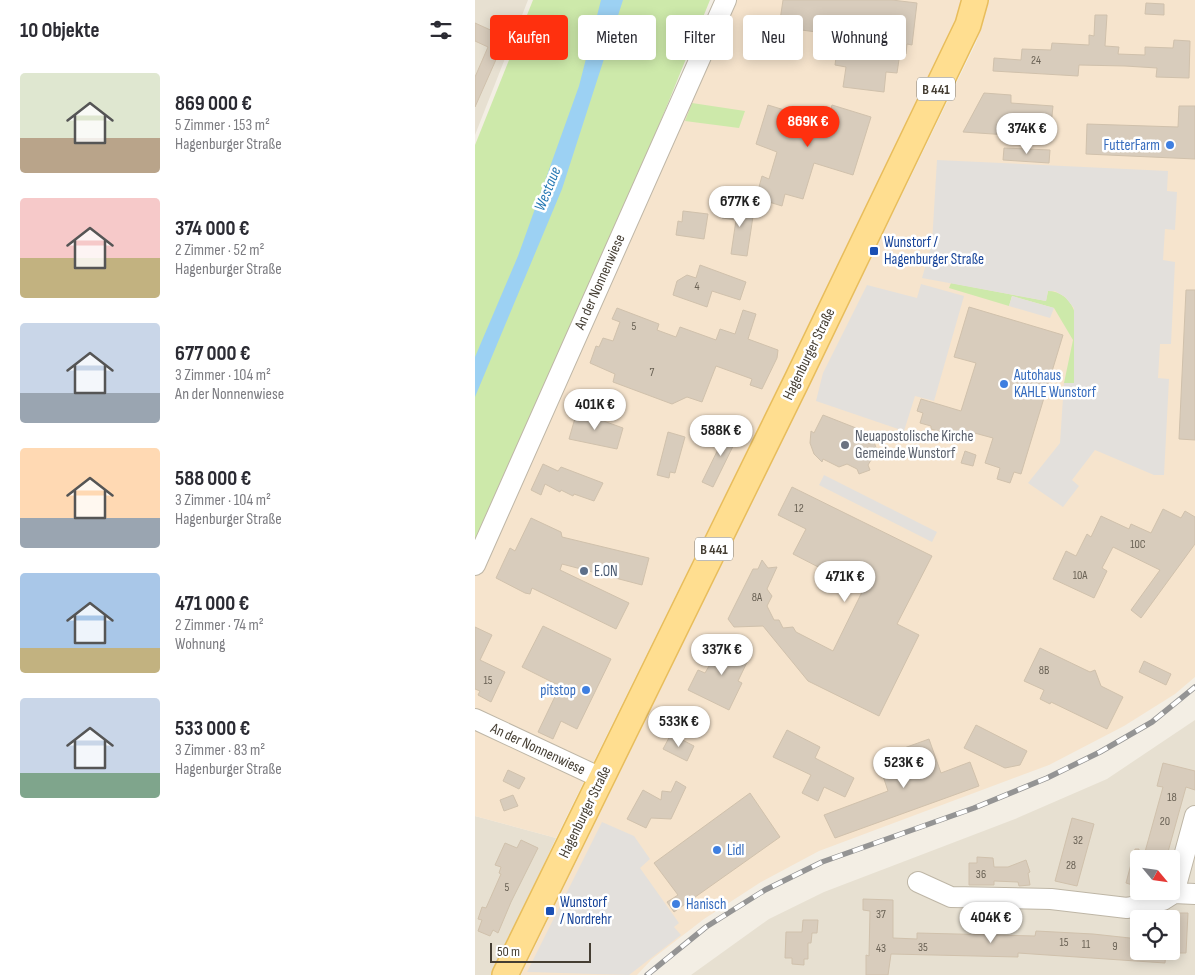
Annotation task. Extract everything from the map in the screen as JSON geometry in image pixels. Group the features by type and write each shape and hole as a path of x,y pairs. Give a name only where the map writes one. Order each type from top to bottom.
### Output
{"main road":[{"name":"Hagenburger Straße","path":"505,975 798,378 968,25 975,0"}],"street":[{"name":"An der Nonnenwiese","path":"475,565 726,0"},
{"name":"An der Nonnenwiese","path":"475,719 601,778"},
{"path":"1180,871 1195,816"},
{"path":"918,882 951,897 1051,899 1127,908 1163,900"},
{"path":"1180,893 1195,894"}],"shaded area":[{"path":"475,0 528,0 522,15 490,15 490,60 504,60 475,135"},
{"path":"733,0 964,0 960,19 556,838 475,816 475,576 706,60 733,60 733,15 726,15"},
{"path":"989,0 1195,0 1195,677 1175,694 1124,726 1049,765 819,851 761,882 704,919 652,959 637,975 521,975 976,43"},
{"path":"937,160 1168,171 1167,191 1177,192 1175,230 1165,229 1163,260 1175,262 1171,344 1160,344 1158,378 1169,379 1164,475 1154,475 1095,450 1072,480 1079,486 1063,507 1028,483 1060,443 1064,383 1074,383 1074,308 1065,297 1055,291 1048,291 1046,301 922,278 932,243"},
{"path":"921,284 964,296 934,401 915,396 904,431 816,401 823,373 867,285 917,298"},
{"path":"1012,296 1054,308 1050,318 1009,306"},
{"path":"824,475 937,532 932,542 819,485"},
{"path":"1195,720 1195,975 691,975 769,919 824,892 1015,819 1107,779"},
{"path":"475,816 556,838 493,975 475,975"},
{"path":"602,822 634,836 650,859 640,868 679,923 674,927 681,935 629,975 527,972"}],"green space":[{"path":"533,0 710,0 704,15 666,15 666,60 686,60 644,162 475,545 475,145 509,60 568,60 568,15 527,15"},
{"path":"692,103 745,111 739,128 685,121"},
{"path":"951,283 1046,301 1048,291 1056,292 1066,298 1073,308 1076,323 1074,383 1064,383 1073,340 1054,308 1012,296 1009,306 949,288"}],"water":[{"path":"601,0 623,0 618,15 597,15"},
{"name":"Westaue","path":"586,60 604,60 562,189 475,397 475,357 518,256 579,86"}],"building":[{"path":"783,0 892,0 917,3 912,45 907,44 906,54 906,15 813,15 813,32 803,30 803,15 781,15"},
{"path":"1146,3 1164,4 1164,15 1145,14"},
{"path":"1095,15 1107,15 1105,46 1119,47 1118,54 1145,55 1145,47 1173,48 1174,40 1190,41 1189,78 1156,77 1157,68 1125,66 1079,65 1078,76 993,71 994,58 1021,60 1022,49 1051,50 1052,43 1089,45 1089,35 1094,36"},
{"path":"475,23 490,30 490,60 496,60 475,107 475,77 488,47 475,41"},
{"path":"836,60 899,60 897,73 886,72 884,92 843,87 846,67 835,65"},
{"path":"984,93 1011,95 1011,103 1053,106 1051,126 1009,123 1008,135 963,132"},
{"path":"768,105 827,123 832,105 871,117 853,175 814,163 803,199 785,194 782,206 756,198 762,176 769,179 777,152 756,144"},
{"path":"1179,106 1195,106 1195,159 1086,154 1087,124 1178,127"},
{"path":"1004,148 1050,150 1049,163 1003,160"},
{"path":"724,206 754,210 747,256 731,254 736,220 722,218"},
{"path":"683,211 708,214 704,239 676,235 678,221 682,222"},
{"path":"700,265 746,282 740,300 712,291 707,307 673,295 677,281 687,275 696,278"},
{"path":"1186,290 1195,290 1195,440 1179,439"},
{"path":"969,307 1063,335 1021,474 1014,472 1010,483 997,479 1000,468 985,463 993,438 967,431 965,439 931,429 931,426 920,423 923,413 917,411 921,399 961,411 976,363 954,357"},
{"path":"617,308 659,324 657,330 676,337 680,327 716,340 720,329 735,334 743,310 756,314 748,339 778,350 777,358 762,389 750,385 752,379 716,366 702,402 687,397 672,404 613,382 615,374 590,363 596,346 599,347 603,338 613,341 620,322 612,319"},
{"path":"577,411 598,417 598,419 623,428 617,449 569,439"},
{"name":"Neuapostolische Kirche Gemeinde Wunstorf","path":"823,415 856,428 859,438 870,444 874,442 878,453 874,455 868,465 870,470 859,474 857,469 847,464 839,467 823,459 822,462 814,454 810,443 811,431 814,433"},
{"path":"729,427 740,432 713,487 702,482"},
{"path":"668,432 685,437 675,473 670,472 669,478 657,475"},
{"path":"965,451 976,455 973,466 961,463"},
{"path":"543,464 558,471 561,467 603,483 594,501 574,494 573,496 561,490 560,492 545,484 541,495 531,490"},
{"path":"792,487 932,556 897,624 919,635 879,716 808,681 763,626 734,627 728,619 753,569 758,569 762,560 768,568 777,567 767,589 772,596 767,606 774,620 779,620 783,628 793,627 796,632 833,651 863,590 793,554 806,529 778,515"},
{"path":"1163,509 1181,518 1185,511 1195,517 1195,544 1141,618 1131,610 1160,570 1113,547 1102,568 1107,571 1094,598 1053,579 1066,551 1076,556 1087,534 1091,537 1101,516 1129,529 1131,524 1151,533"},
{"path":"531,518 561,532 562,537 649,558 642,585 562,564 560,570 629,603 616,629 532,588 530,594 525,593 496,578 510,548 515,551"},
{"path":"543,626 611,659 577,729 561,721 553,739 538,732 560,686 522,667"},
{"path":"475,627 492,635 480,660 505,672 491,702 478,695 480,691 475,689"},
{"path":"724,640 751,654 738,681 742,683 729,710 688,690 698,670 705,673"},
{"path":"1040,648 1090,672 1095,670 1101,686 1123,697 1107,729 1051,702 1050,704 1040,699 1044,690 1024,681"},
{"path":"1144,661 1171,674 1166,685 1139,672"},
{"path":"976,725 1027,751 1020,765 1005,768 964,748"},
{"path":"787,730 820,747 815,758 854,778 845,797 824,787 818,801 802,793 811,775 773,757"},
{"path":"671,734 694,746 687,761 663,749"},
{"path":"929,739 941,773 970,762 979,786 835,838 824,815 888,791 882,773 887,771 882,756"},
{"path":"1163,763 1195,771 1195,790 1186,787 1168,850 1146,850 1163,787 1157,786"},
{"path":"508,770 525,778 519,789 503,781"},
{"path":"676,781 686,787 671,819 651,818 646,828 627,819 643,790 661,800 662,791 671,792"},
{"name":"Lidl","path":"750,793 780,837 674,912 667,902 678,895 654,863"},
{"path":"513,795 518,806 504,811 500,800"},
{"path":"1072,818 1094,824 1077,886 1055,881"},
{"path":"521,840 538,848 498,933 493,930 490,936 478,931 482,920 478,919 482,907 486,908 501,874 499,873 501,867 495,865 505,843 517,848"},
{"path":"977,857 993,858 994,867 1008,867 1026,860 1030,872 1028,873 1030,885 1019,886 1018,882 994,881 994,885 969,885 969,863 977,863"},
{"path":"1130,868 1130,884 1126,883"},
{"path":"863,899 893,900 893,938 917,939 917,933 1035,936 1036,931 1093,934 1130,938 1130,960 1165,960 1165,963 1018,953 1018,957 891,954 888,975 866,975 866,955 869,956 870,911 863,910"},
{"path":"1180,913 1188,913 1186,953 1180,953"},
{"path":"803,920 818,920 817,933 812,933 811,943 808,943 808,959 804,959 804,965 792,964 792,958 785,958 786,932 802,932"}],"railway":[{"path":"647,975 706,927 765,890 822,862 974,808 1047,778 1100,752 1152,722 1195,687"}],"place":[{"name":"FutterFarm","path":"1170,145"},
{"name":"Wunstorf / Hagenburger Straße","path":"874,251"},
{"name":"Autohaus KAHLE Wunstorf","path":"1004,384"},
{"name":"Neuapostolische Kirche Gemeinde Wunstorf","path":"845,445"},
{"name":"E.ON","path":"584,571"},
{"name":"pitstop","path":"586,690"},
{"name":"Lidl","path":"717,850"},
{"name":"Hanisch","path":"676,904"},
{"name":"Wunstorf / Nordrehr","path":"550,911"}]}
